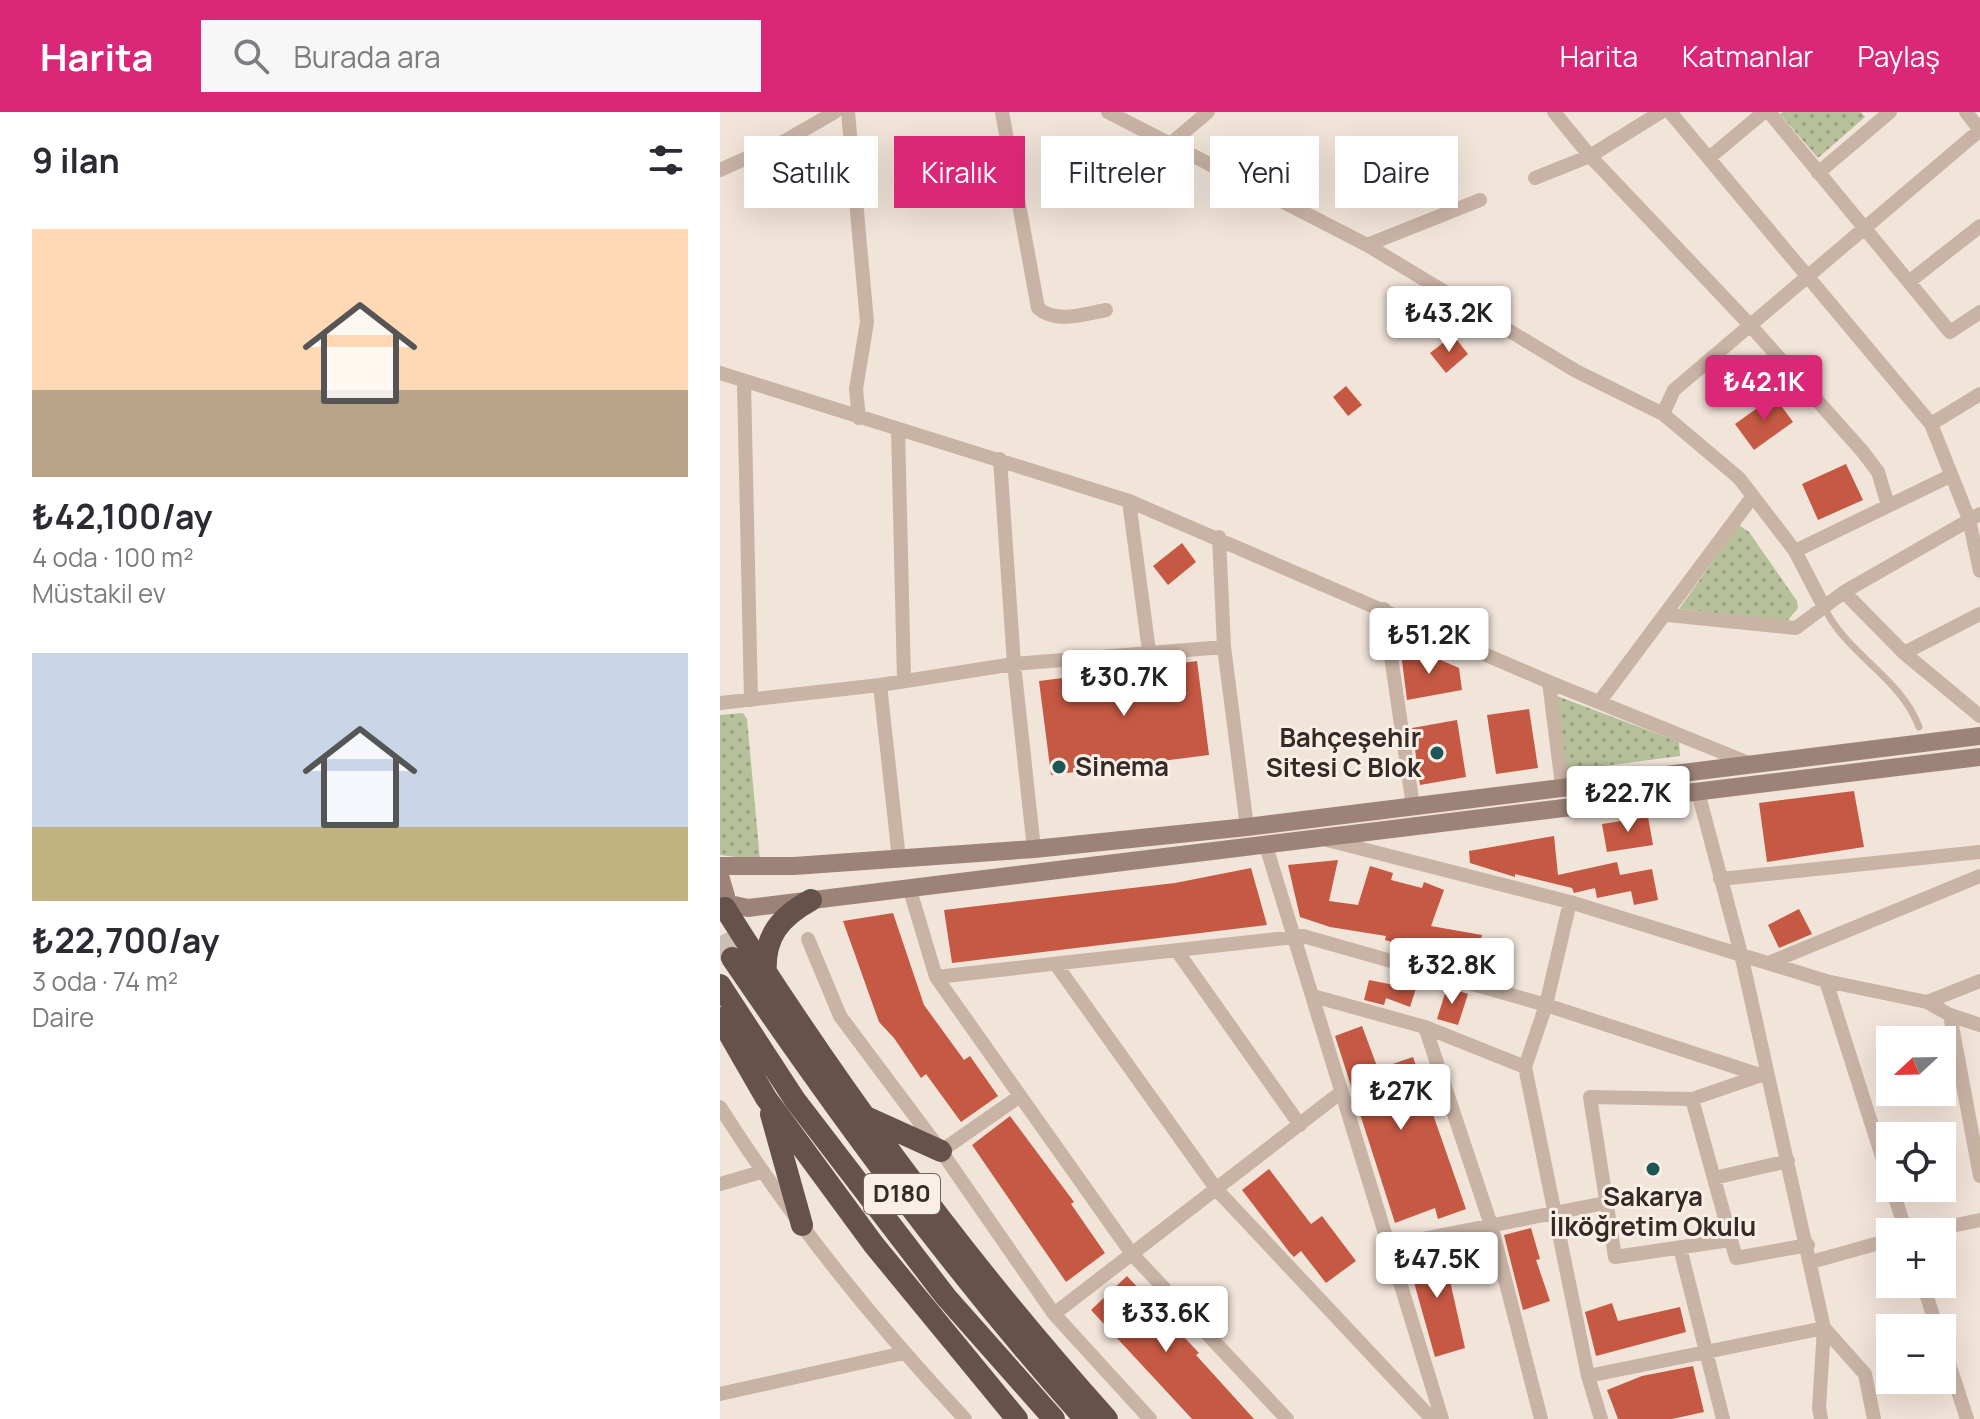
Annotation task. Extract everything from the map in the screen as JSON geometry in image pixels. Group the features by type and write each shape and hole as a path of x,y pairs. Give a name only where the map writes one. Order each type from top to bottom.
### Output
{"highway":[{"path":"766,975 770,936 791,911 811,900"},
{"path":"723,910 863,1115 1021,1322 1107,1419"},
{"name":"D180","path":"732,958 838,1113 1028,1356 1085,1419"},
{"path":"720,985 804,1113 946,1297 1054,1419"},
{"path":"720,1018 766,1098 874,1245 1017,1419"},
{"path":"766,1098 802,1225"},
{"path":"863,1115 941,1151"}],"main road":[{"path":"720,866 794,866 1034,849 1255,826 1562,785 1755,766 1980,736"},
{"path":"720,876 723,910 748,908 1980,757"},
{"path":"1255,826 1258,846"}],"street":[{"path":"720,170 783,142 835,112"},
{"path":"848,112 867,322 856,389 859,418"},
{"path":"1002,112 1038,308 1045,314 1061,317 1106,310"},
{"path":"1108,112 1152,136"},
{"path":"1180,136 1208,112"},
{"path":"1554,112 1590,156 1749,324 1863,452 1878,472 1888,505"},
{"path":"1535,178 1590,156 1661,112"},
{"path":"1670,112 1931,424 1950,476 1974,516 1980,571"},
{"path":"1709,158 1766,112 1950,332 1980,312"},
{"path":"1663,414 1674,390 1980,130 1966,112"},
{"path":"1818,173 1882,114"},
{"path":"1194,158 1367,245 1576,371 1663,414 1739,478 1795,551 1823,605"},
{"path":"1367,245 1480,200"},
{"path":"1910,281 1978,232"},
{"path":"720,373 1129,501 1219,537 1549,682 1755,766"},
{"path":"744,383 751,700"},
{"path":"1931,424 1980,394"},
{"path":"898,429 904,680"},
{"path":"1000,459 1014,664 1034,849"},
{"path":"1795,551 1950,476"},
{"path":"1600,701 1668,615 1753,496"},
{"path":"1129,501 1149,651"},
{"path":"1668,615 1796,628 1823,605 1974,516"},
{"path":"1219,537 1224,647 1255,826"},
{"path":"1844,592 1904,653 1980,716"},
{"path":"1384,609 1413,806"},
{"path":"1904,653 1980,614"},
{"path":"720,703 880,685 1014,664 1224,647"},
{"path":"1549,682 1562,785"},
{"path":"880,685 899,859"},
{"path":"1698,792 1741,954 1763,1076 1808,1245 1824,1328 1821,1419"},
{"path":"1320,838 1570,902 1826,981 1927,1002 1950,1015 1980,1025"},
{"path":"1258,846 1313,996 1386,1246 1442,1419"},
{"path":"1720,879 1980,852"},
{"path":"1771,962 1980,876"},
{"path":"909,887 936,977 1132,1254 1287,1419"},
{"path":"1570,902 1546,1005 1525,1067 1588,1376 1601,1419"},
{"path":"936,977 1057,966 1303,936 1546,1005 1763,1076"},
{"path":"808,939 840,1016 941,1151 1054,1314 1150,1419"},
{"path":"1177,951 1300,1125"},
{"path":"1057,966 1217,1190 1432,1419"},
{"path":"1826,981 1876,1138"},
{"path":"1927,1002 1980,981"},
{"path":"1313,996 1425,1027 1525,1067"},
{"path":"1950,1015 1973,1108 1980,1176"},
{"path":"1425,1027 1491,1225 1541,1419"},
{"path":"1730,1240 1615,1257 1590,1097 1692,1099 1763,1076"},
{"path":"1054,1314 1340,1093"},
{"path":"941,1151 1020,1096"},
{"path":"1692,1099 1736,1258 1808,1245"},
{"path":"720,1107 761,1172 802,1225 904,1353 965,1419"},
{"path":"1714,1178 1788,1161"},
{"path":"720,1184 761,1172"},
{"path":"1386,1246 1605,1203"},
{"path":"1956,1225 1980,1220"},
{"path":"1811,1262 1876,1244"},
{"path":"1680,1248 1723,1419"},
{"path":"1588,1376 1706,1349 1824,1328"},
{"path":"1824,1328 1865,1374 1874,1419"},
{"path":"720,1394 904,1353"},
{"path":"1956,1385 1967,1419"}],"lane":[{"path":"1823,605 1841,638 1902,695 1919,727"}],"green space":[{"path":"1861,112 1865,117 1818,158 1780,114"},
{"path":"1739,525 1749,532 1797,601 1798,608 1787,621 1679,609"},
{"path":"1557,696 1679,742 1680,756 1565,771"},
{"path":"743,713 747,719 760,860 720,855 720,715"}],"building":[{"path":"1453,335 1468,354 1446,373 1430,353"},
{"path":"1346,386 1362,405 1348,416 1333,397"},
{"path":"1774,396 1793,422 1754,450 1735,424"},
{"path":"1846,464 1863,500 1818,520 1802,484"},
{"path":"1182,543 1196,562 1168,585 1153,566"},
{"path":"1418,650 1459,668 1462,690 1407,700 1401,653"},
{"path":"1197,661 1209,755 1051,775 1039,681"},
{"path":"1529,709 1538,768 1496,774 1487,715"},
{"name":"Bahçeşehir Sitesi C Blok","path":"1457,720 1466,777 1420,785 1412,728"},
{"path":"1854,791 1864,847 1767,862 1759,803"},
{"path":"1648,817 1653,845 1607,852 1602,824"},
{"path":"1554,836 1558,875 1617,862 1620,875 1652,869 1658,900 1634,905 1631,891 1597,898 1595,888 1574,893 1572,888 1515,874 1515,877 1470,863 1469,851"},
{"path":"1338,860 1329,901 1358,905 1370,866 1393,873 1391,880 1422,888 1424,882 1444,890 1431,926 1482,935 1477,961 1425,952 1385,940 1386,936 1330,927 1300,917 1288,865"},
{"path":"1251,868 1267,925 952,963 944,910 1175,883"},
{"path":"1799,909 1812,934 1779,948 1768,925"},
{"path":"893,913 924,1005 964,1060 970,1056 998,1096 961,1122 926,1074 921,1078 879,1022 843,921"},
{"path":"1397,975 1418,982 1410,1007 1386,998 1384,1005 1364,1000 1369,980 1394,985"},
{"path":"1447,987 1468,994 1458,1025 1437,1019"},
{"path":"1362,1026 1378,1069 1413,1057 1466,1209 1438,1219 1435,1208 1395,1223 1335,1036"},
{"path":"1010,1116 1074,1202 1071,1204 1105,1253 1066,1282 972,1145"},
{"path":"1269,1169 1311,1224 1322,1216 1356,1261 1326,1283 1301,1251 1294,1257 1290,1253 1242,1190"},
{"path":"1531,1228 1540,1259 1536,1260 1550,1301 1523,1310 1504,1235"},
{"path":"1442,1245 1465,1348 1435,1357 1406,1254"},
{"path":"1127,1276 1199,1353 1196,1355 1254,1419 1192,1419 1091,1310"},
{"path":"1612,1303 1618,1321 1680,1307 1686,1332 1596,1356 1585,1312"},
{"path":"1693,1366 1704,1412 1672,1419 1618,1419 1607,1390 1642,1376"}],"tunnel":[{"path":"720,936 732,958"}],"place":[{"name":"Bahçeşehir Sitesi C Blok","path":"1437,753"},
{"name":"Sinema","path":"1059,767"},
{"name":"Sakarya İlköğretim Okulu","path":"1653,1169"}]}
